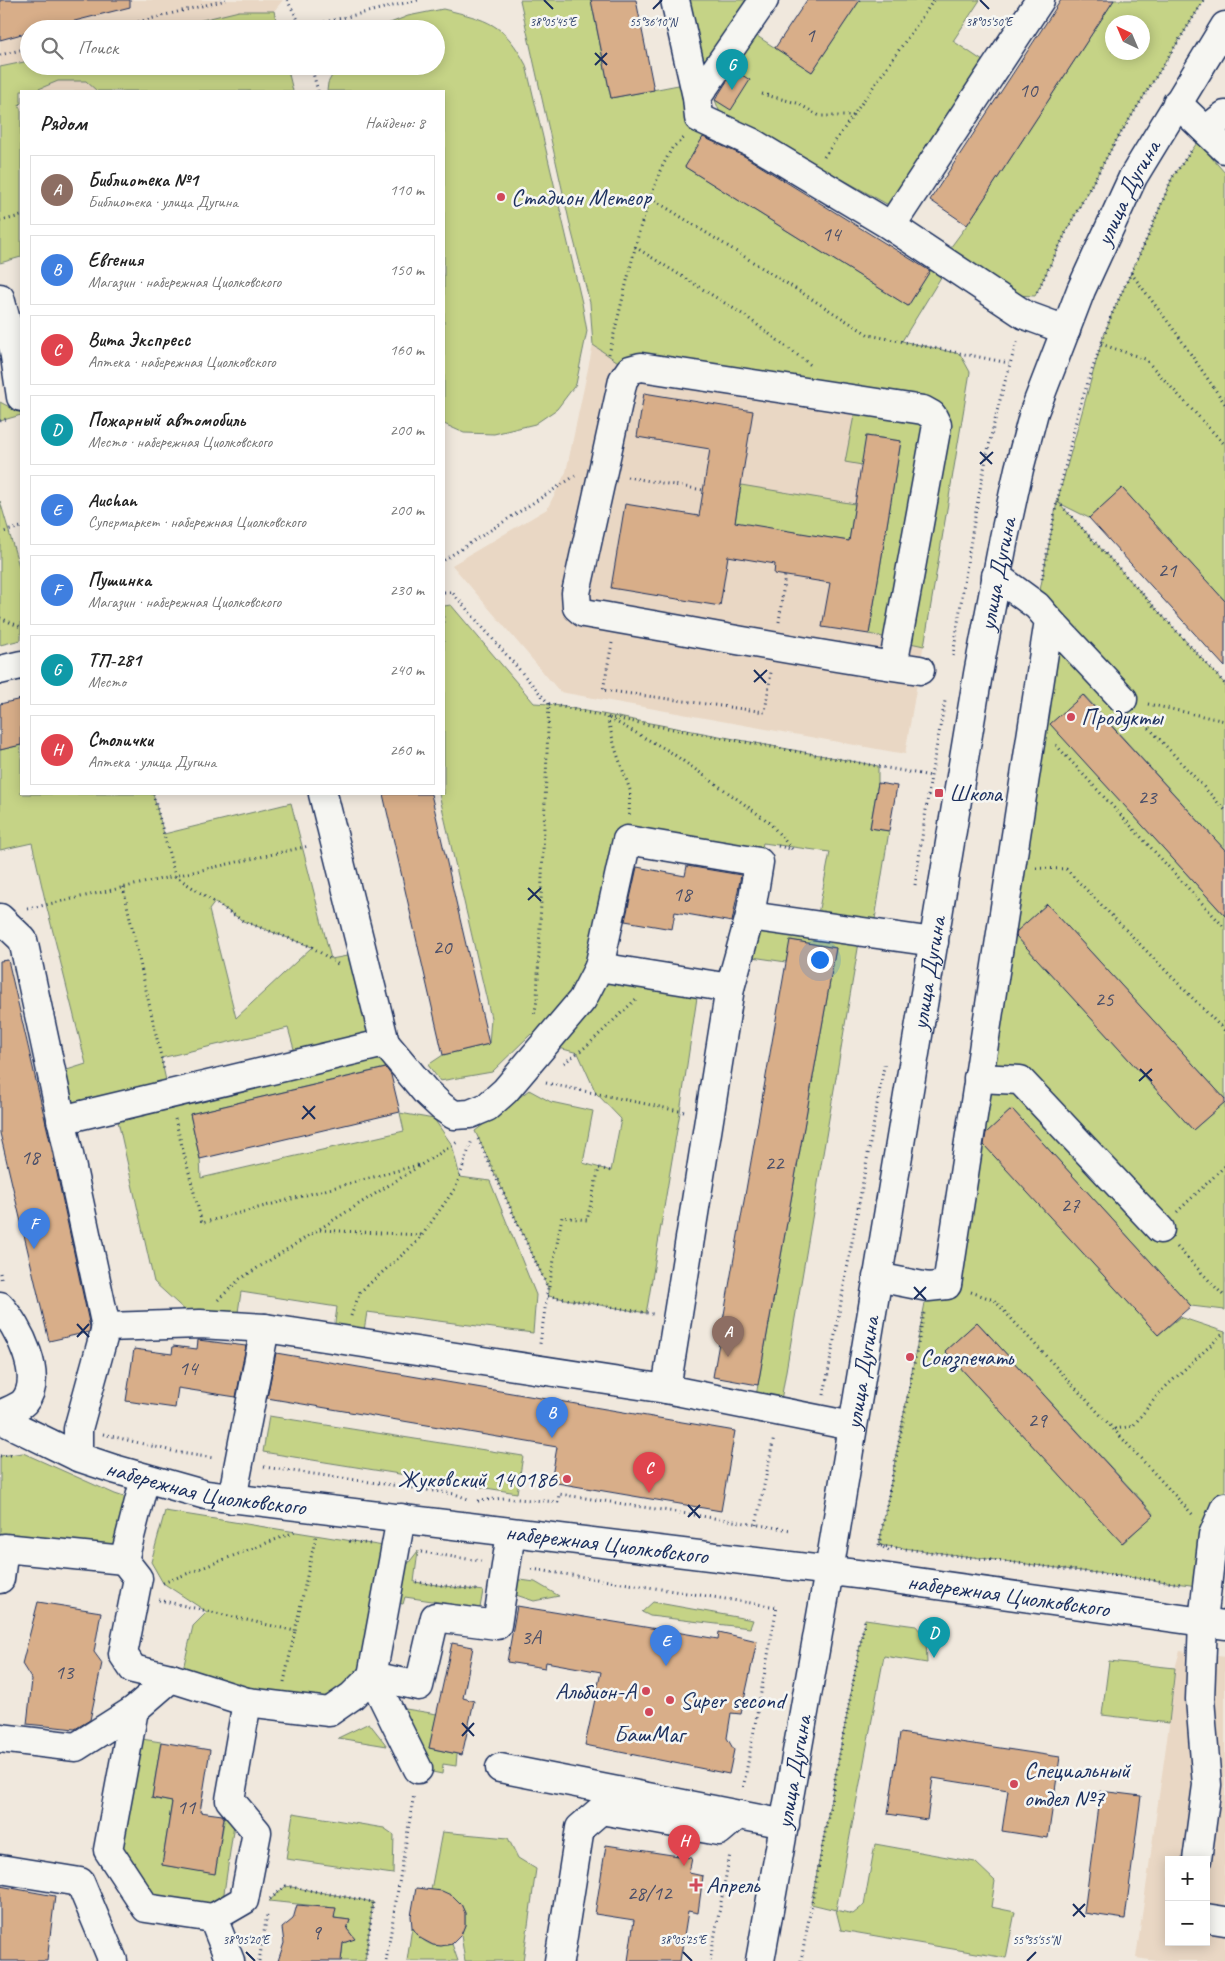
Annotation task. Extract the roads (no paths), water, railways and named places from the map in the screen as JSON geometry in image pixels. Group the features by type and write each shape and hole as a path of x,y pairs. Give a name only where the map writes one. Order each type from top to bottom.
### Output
{"main road":[{"path":"675,0 698,108 891,226 1025,315 1066,330"},
{"path":"698,108 764,0"},
{"path":"891,226 1040,0"},
{"name":"улица Дугина","path":"760,1961 830,1571 852,1426 978,674 996,576 1019,469 1034,412 1066,330 1095,259 1133,177 1225,26"},
{"path":"1177,103 1215,122 1225,149"},
{"path":"0,298 14,350 20,389"},
{"path":"893,666 937,425 932,415 923,410 641,367 630,370 623,380 591,472 576,592 577,606 584,612 775,646 893,666 920,670"},
{"path":"996,576 1037,606 1123,699"},
{"path":"878,1277 928,1287 947,1284 1050,620"},
{"path":"0,670 20,665"},
{"path":"323,795 385,1043 425,1091 454,1115 470,1114 487,1107 505,1091 582,1000 599,966 627,840 760,862 750,916 730,988 666,1389"},
{"path":"9,915 23,940 106,1327 78,1429 78,1457"},
{"path":"750,916 934,942"},
{"path":"599,966 730,988"},
{"path":"61,1120 385,1043"},
{"path":"978,1078 1020,1080 1160,1229"},
{"path":"0,1306 10,1317 31,1363 33,1375 30,1389 22,1403 0,1417"},
{"path":"106,1327 205,1324 265,1328 666,1389 852,1426"},
{"path":"232,1499 265,1328"},
{"name":"набережная Циолковского","path":"0,1417 78,1457 197,1493 232,1499 830,1571 1214,1623"},
{"path":"124,1560 145,1478"},
{"path":"1198,1856 1207,1785 1200,1699 1214,1623 1206,1587 1213,1535 1225,1507"},
{"path":"0,1579 4,1548 124,1560 138,1578 122,1654 133,1669 171,1678 247,1702 329,1712 352,1696 372,1676 400,1518"},
{"path":"372,1676 419,1686 435,1617 497,1625 511,1533"},
{"path":"372,1676 418,1768"},
{"path":"0,1738 76,1747 134,1710 171,1678"},
{"path":"134,1710 108,1850 146,1908 214,1918 244,1900 257,1832 230,1800 247,1702"},
{"path":"500,1768 785,1824"},
{"path":"558,1961 580,1828 601,1810 719,1831 738,1815"},
{"path":"0,1869 80,1882 114,1961"},
{"path":"214,1918 230,1961"},
{"path":"1210,1919 1225,1921"}],"place":[{"name":"ТП-281","path":"732,90"},
{"name":"Стадион Метеор","path":"501,197"},
{"name":"Продукты","path":"1071,717"},
{"name":"Школа","path":"939,793"},
{"name":"Пушинка","path":"34,1249"},
{"name":"Библиотека №1","path":"728,1357"},
{"name":"Союзпечать","path":"910,1357"},
{"name":"Евгения","path":"552,1438"},
{"name":"Жуковский 140186","path":"567,1479"},
{"name":"Вита Экспресс","path":"649,1493"},
{"name":"Пожарный автомобиль","path":"934,1658"},
{"name":"Auchan","path":"666,1666"},
{"name":"Альбион-А","path":"646,1691"},
{"name":"Super second","path":"670,1700"},
{"name":"БашМаг","path":"649,1712"},
{"name":"Специальный отдел №7","path":"1014,1784"},
{"name":"Столички","path":"684,1866"},
{"name":"Апрель","path":"696,1885"}]}
